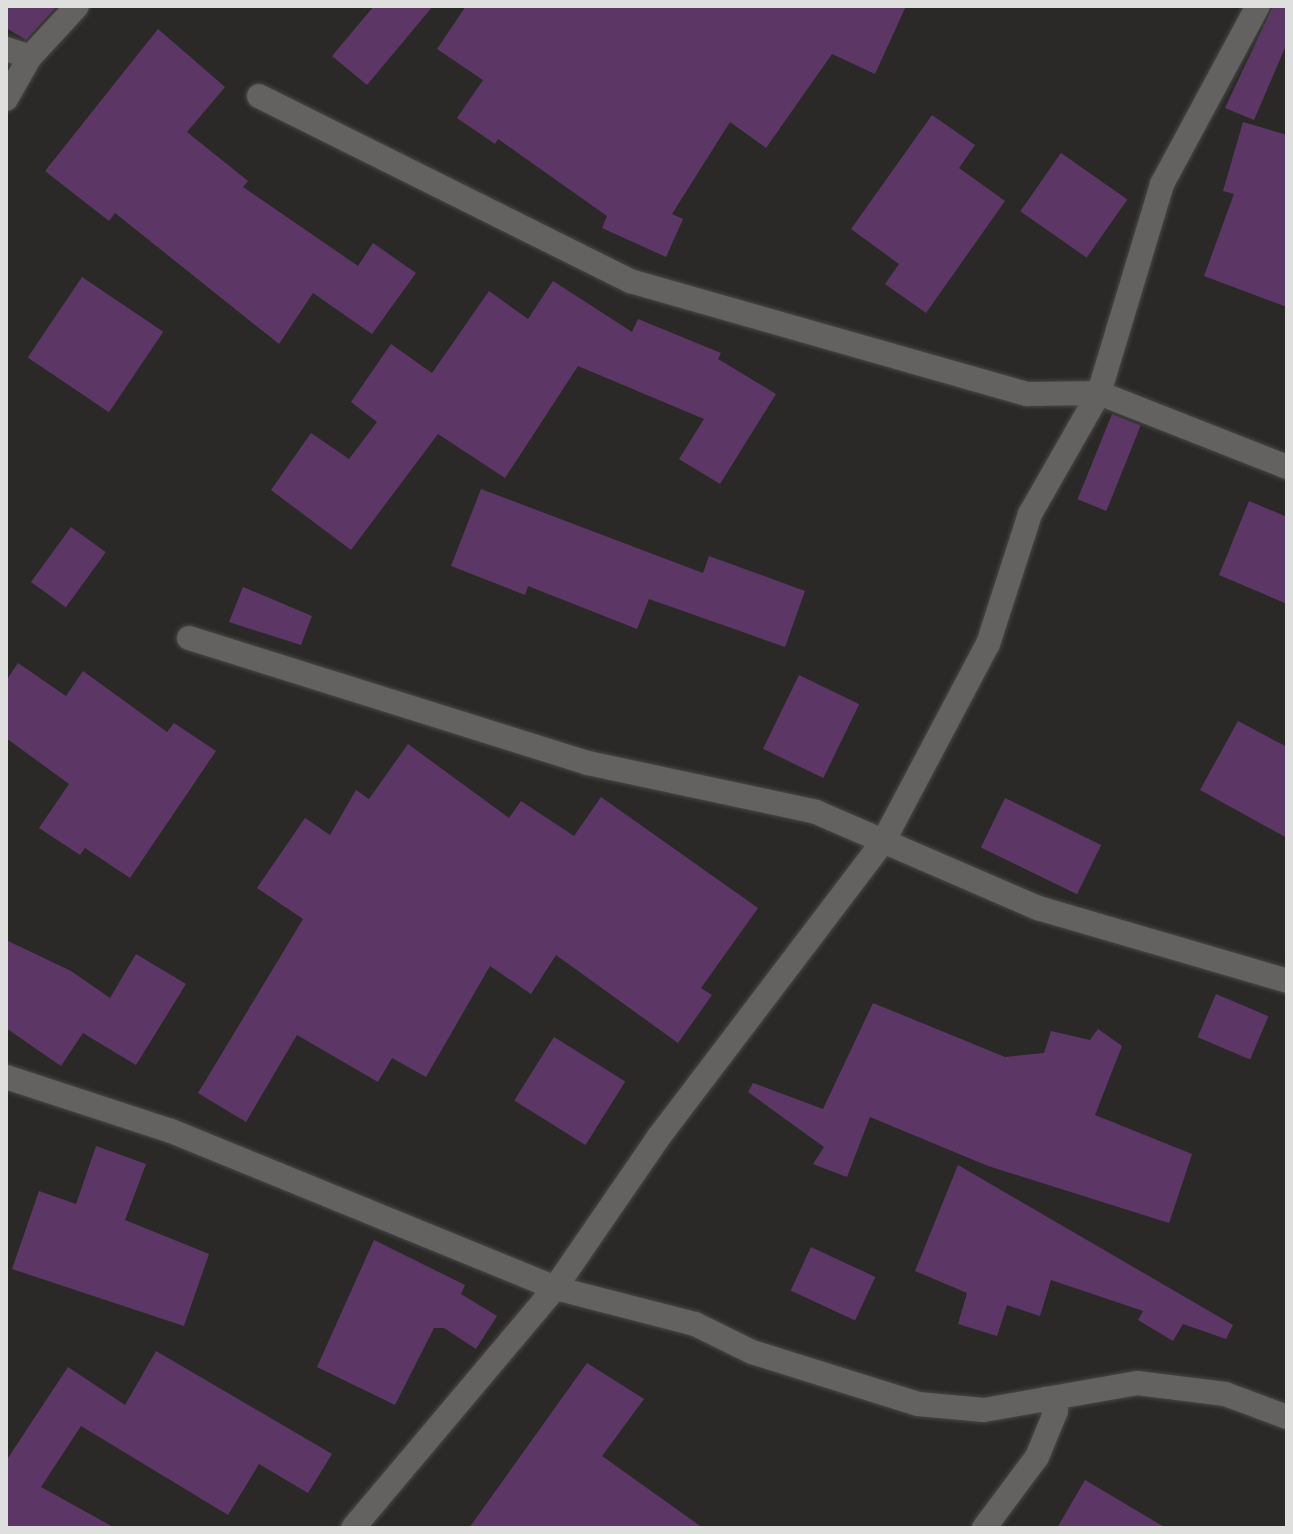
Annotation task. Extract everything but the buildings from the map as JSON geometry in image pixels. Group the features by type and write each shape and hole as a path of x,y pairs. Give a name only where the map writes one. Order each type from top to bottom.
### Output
{"street":[{"path":"6,99 30,57 77,6"},
{"path":"353,1528 555,1288 658,1138 883,842 988,644 1030,514 1099,393 1162,184 1258,6"},
{"path":"6,49 30,57"},
{"path":"259,96 630,281 1027,394 1099,393 1287,467"},
{"path":"189,638 588,763 816,812 1038,908 1287,981"},
{"path":"11,1086 171,1131 555,1288 695,1324 752,1352 918,1404 984,1410 1137,1383 1225,1394 1287,1417"},
{"path":"984,1528 1037,1457 1056,1411 1046,1399"}]}
